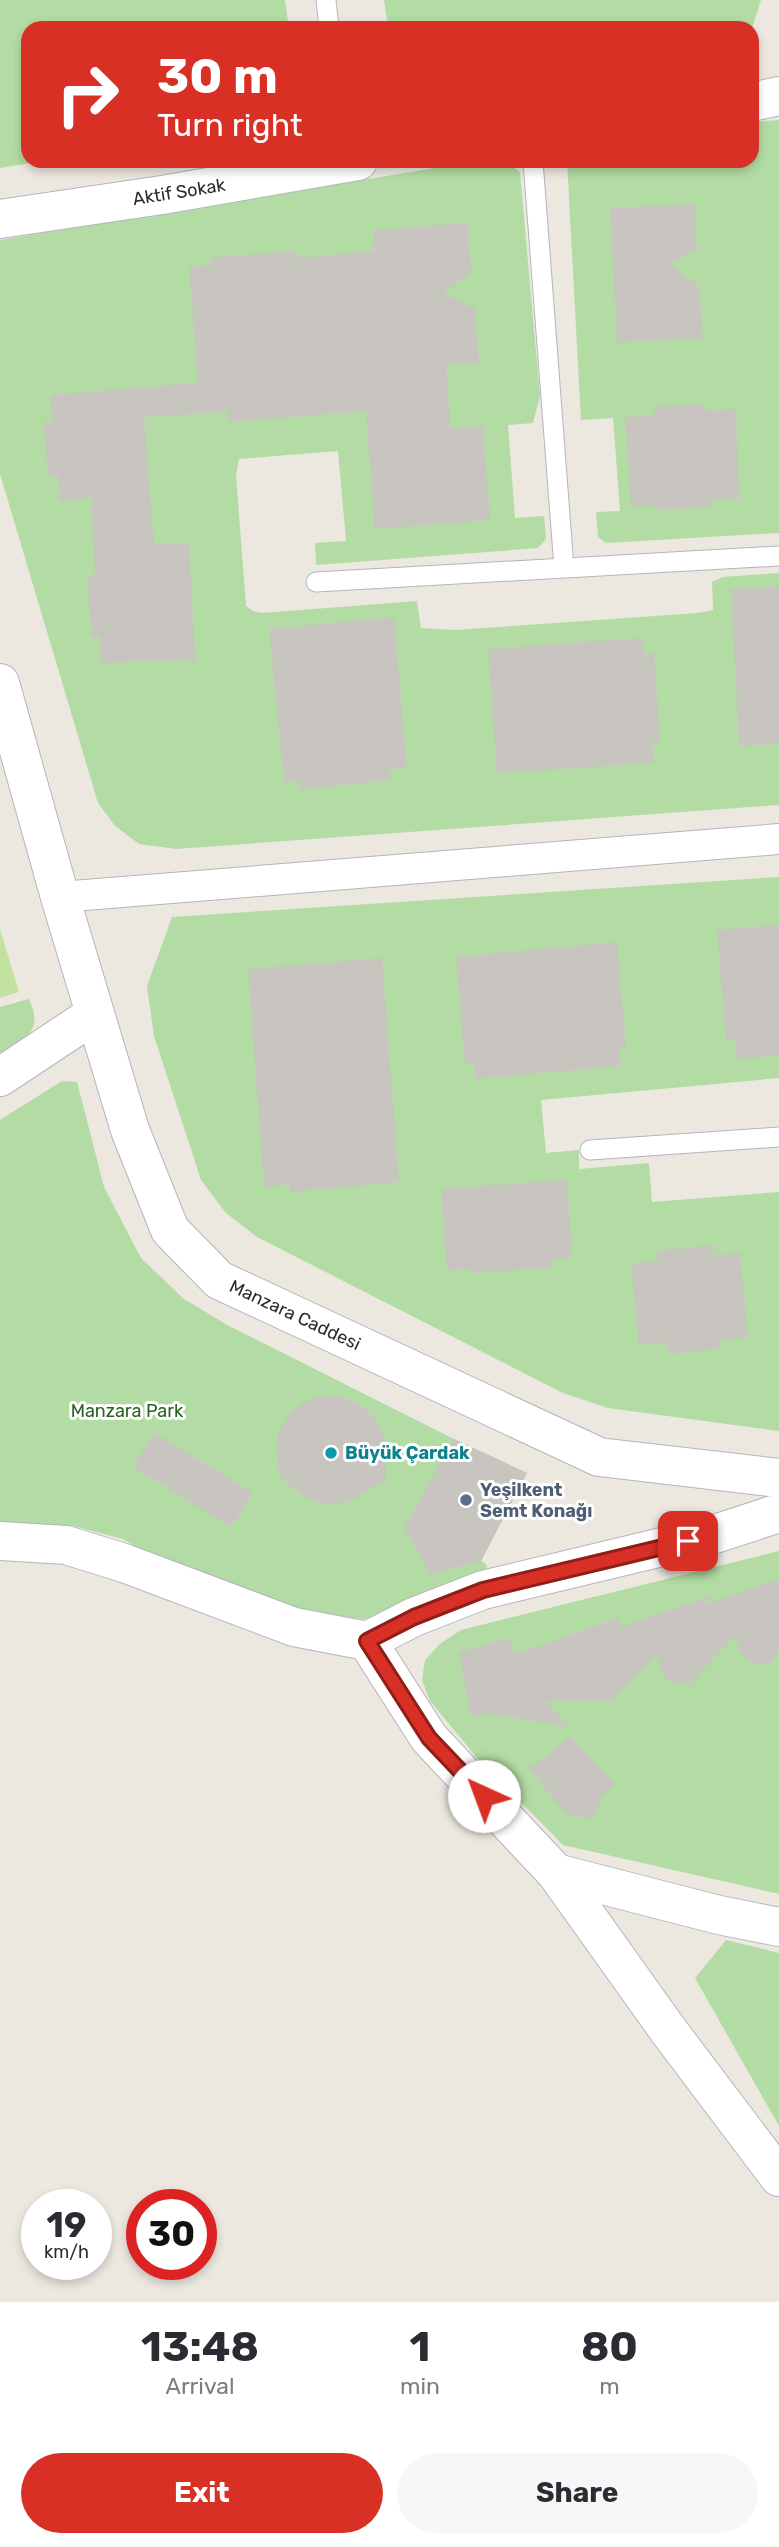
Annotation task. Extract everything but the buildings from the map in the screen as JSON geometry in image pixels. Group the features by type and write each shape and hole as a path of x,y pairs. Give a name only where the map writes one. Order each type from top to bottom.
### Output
{"street":[{"path":"759,100 779,96"},
{"name":"Aktif Sokak","path":"0,219 162,195 314,168"},
{"name":"Manzara Caddesi","path":"0,683 60,897 130,1130 170,1230 219,1280 599,1457 779,1478"},
{"path":"60,897 779,839"},
{"path":"0,1077 95,1014"},
{"path":"0,1541 66,1545 124,1563 294,1627 367,1641 414,1617 483,1590 712,1535 779,1513"},
{"path":"367,1641 429,1738 556,1873 668,2030 779,2177"},
{"path":"556,1873 719,1915 779,1927"}],"lane":[{"path":"326,0 328,21"},
{"path":"534,168 564,568"},
{"path":"316,582 779,556"},
{"path":"590,1150 779,1137"}],"green space":[{"path":"0,0 285,0 288,21 21,21 21,165 0,168"},
{"path":"384,0 761,0 754,21 387,21"},
{"path":"779,120 779,533 606,543 598,537 596,512 620,511 613,418 581,420 567,168 759,168 759,122"},
{"path":"435,168 514,168 520,172 540,396 533,423 508,425 515,518 544,516 546,539 538,548 316,565 315,543 346,541 338,451 239,459 236,476 246,606 262,613 417,601 421,628 455,630 698,613 713,610 712,582 723,577 779,573 779,805 176,849 139,844 115,826 98,803 0,474 0,240"},
{"path":"779,877 779,1078 541,1100 546,1153 579,1150 579,1169 649,1163 652,1202 779,1192 779,1431 608,1408 563,1393 257,1237 226,1213 201,1180 154,1036 147,986 172,917"},
{"path":"0,929 19,992 0,998"},
{"path":"29,999 34,1019 30,1033 0,1054 0,1007"},
{"name":"Manzara Park","path":"62,1081 77,1082 104,1187 141,1258 184,1299 229,1326 527,1473 481,1561 487,1565 483,1590 410,1611 363,1619 296,1612 172,1567 123,1539 73,1526 0,1528 0,1120"},
{"path":"779,1551 779,1894 563,1845 478,1759 430,1701 422,1680 425,1660 441,1643 461,1630"},
{"path":"726,1940 779,1953 779,2126 695,1978"}],"place":[{"name":"Büyük Çardak","path":"331,1453"},
{"name":"Yeşilkent Semt Konağı","path":"466,1500"}],"route":[{"path":"484,1796 429,1738 367,1641 414,1617 483,1590 688,1541"}]}
